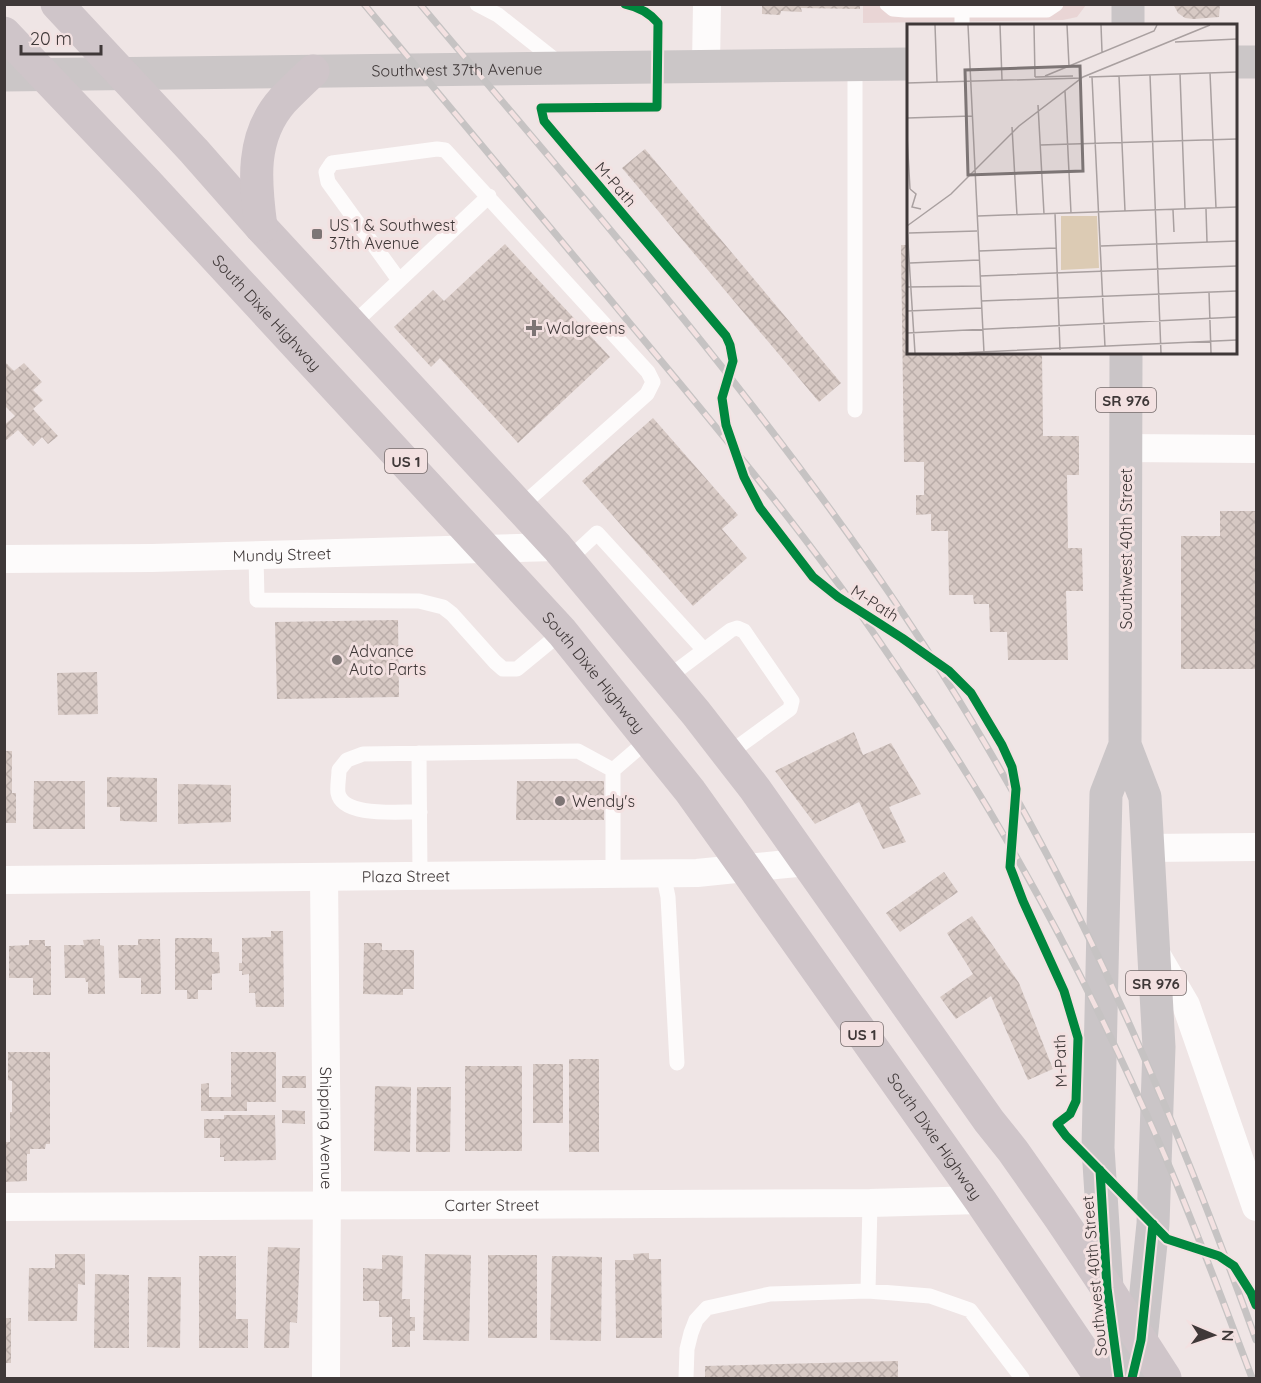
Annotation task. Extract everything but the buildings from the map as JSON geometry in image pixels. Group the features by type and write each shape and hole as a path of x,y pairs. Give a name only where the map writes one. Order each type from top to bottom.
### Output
{"highway":[{"path":"57,4 520,507 667,678 728,754 807,862 1026,1170 1165,1378"},
{"name":"South Dixie Highway","path":"4,33 488,549 562,632 649,739 745,867 980,1200 1101,1378"},
{"path":"261,227 255,180 256,154 266,125 282,102 313,71"}],"main road":[{"path":"1128,4 1128,24"},
{"path":"1237,62 1257,62"},
{"name":"Southwest 37th Avenue","path":"4,75 907,64"},
{"name":"Southwest 40th Street","path":"1119,1378 1107,1288 1098,1148 1106,794 1125,745 1126,354"},
{"name":"Southwest 40th Street","path":"1125,745 1145,797 1159,1047 1152,1224 1141,1340 1132,1378"}],"street":[{"path":"706,65 707,4"},
{"path":"1126,448 1257,449"},
{"name":"Mundy Street","path":"4,559 488,549 562,554"},
{"path":"1147,848 1257,847"},
{"name":"Plaza Street","path":"4,880 697,873 807,862"},
{"name":"Shipping Avenue","path":"324,878 326,1378"},
{"path":"1155,952 1186,1005 1257,1207"},
{"name":"Carter Street","path":"4,1207 870,1203 980,1200"}],"lane":[{"path":"477,4 498,15 564,68"},
{"path":"887,4 893,9 962,18 984,7 1050,13"},
{"path":"855,64 855,410"},
{"path":"399,280 328,182 326,172 332,164 437,149 445,150 648,372 653,382 647,394 520,507"},
{"path":"352,326 489,196"},
{"path":"562,554 597,533 704,650"},
{"path":"256,555 257,600 431,603 452,614 503,669 517,669 562,632"},
{"path":"667,678 731,630 737,628 744,631 792,701 790,709 728,754"},
{"path":"613,873 613,770 649,739"},
{"path":"420,812 357,810 344,804 338,795 339,770 347,760 363,754 578,751 613,770"},
{"path":"419,753 420,876"},
{"path":"663,873 668,897 677,1063"},
{"path":"868,1291 870,1203"},
{"path":"686,1378 687,1349 691,1333 696,1320 707,1308 770,1294 868,1291 930,1296 970,1310 1022,1378"}],"shaded area":[{"path":"863,5 1086,5 1077,17 1063,20 863,23"}],"railway":[{"path":"364,4 768,491 856,608 944,738 1005,836 1061,938 1113,1042 1173,1176 1252,1378"},
{"path":"420,4 640,266 782,444 849,535 913,629 974,725 1057,873 1130,1025 1196,1181 1256,1340"}],"cycle path":[{"name":"M-Path","path":"625,4 643,11 658,23 657,107 541,108 544,121 726,336 733,361 722,398 726,425 744,477 760,508 813,577 838,597 949,671 971,693 1002,745 1012,767 1016,789 1010,867 1064,991 1078,1038 1076,1101 1070,1114 1057,1124 1167,1239 1219,1256 1234,1266 1256,1305"},
{"path":"1100,1170 1107,1288 1119,1378"},
{"path":"1132,1378 1141,1340 1153,1224"}],"place":[{"name":"US 1 & Southwest 37th Avenue","path":"317,234"},
{"name":"Walgreens","path":"534,328"},
{"name":"Advance Auto Parts","path":"337,660"},
{"name":"Wendy's","path":"560,801"}]}
